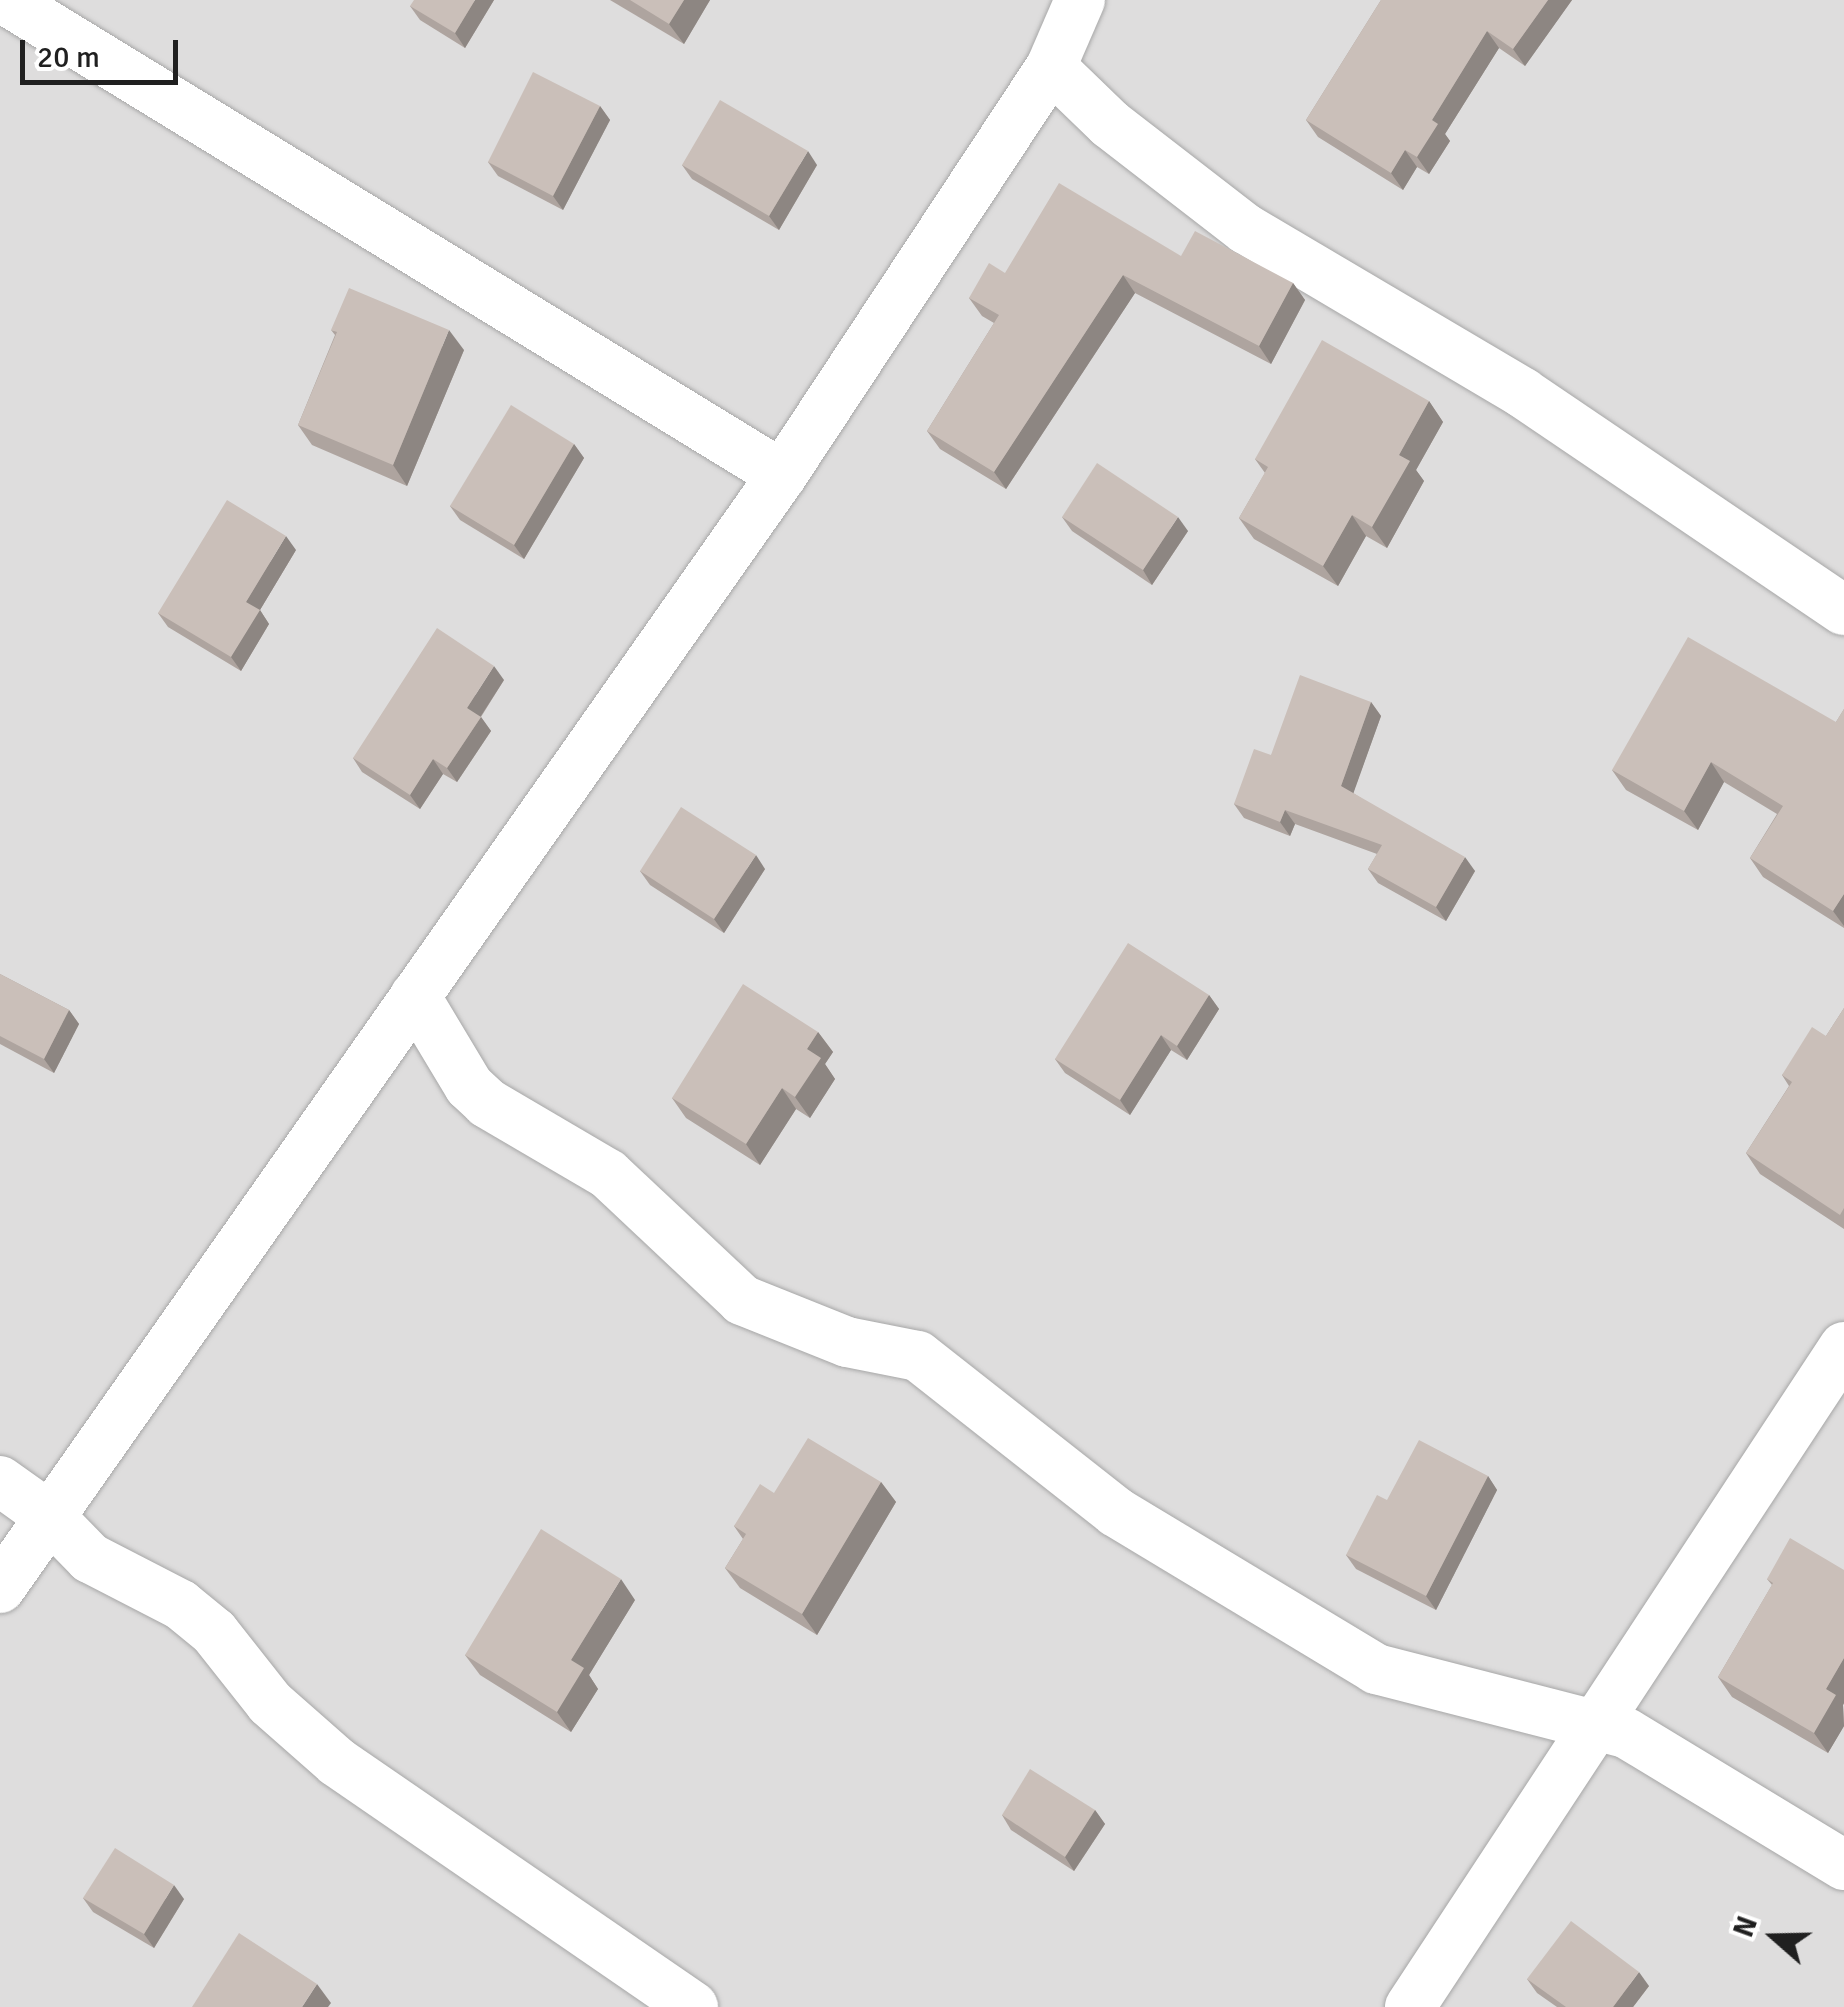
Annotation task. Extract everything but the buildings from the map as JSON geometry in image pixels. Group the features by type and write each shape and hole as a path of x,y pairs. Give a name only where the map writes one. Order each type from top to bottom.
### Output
{"street":[{"path":"6,0 782,475"},
{"path":"0,1588 782,475 1051,67 1080,0"},
{"path":"1051,67 1110,124 1246,229 1523,392 1844,610"},
{"path":"415,996 469,1086 487,1103 608,1174 742,1300 847,1342 918,1356 1116,1512 1376,1669 1596,1723 1650,1746 1844,1865"},
{"path":"1410,2007 1844,1347"},
{"path":"0,1481 49,1516 90,1558 152,1586 214,1632 270,1702 336,1762 694,2007"}],"shaded area":[{"path":"0,0 1844,0 1844,2007 0,2007"}]}
